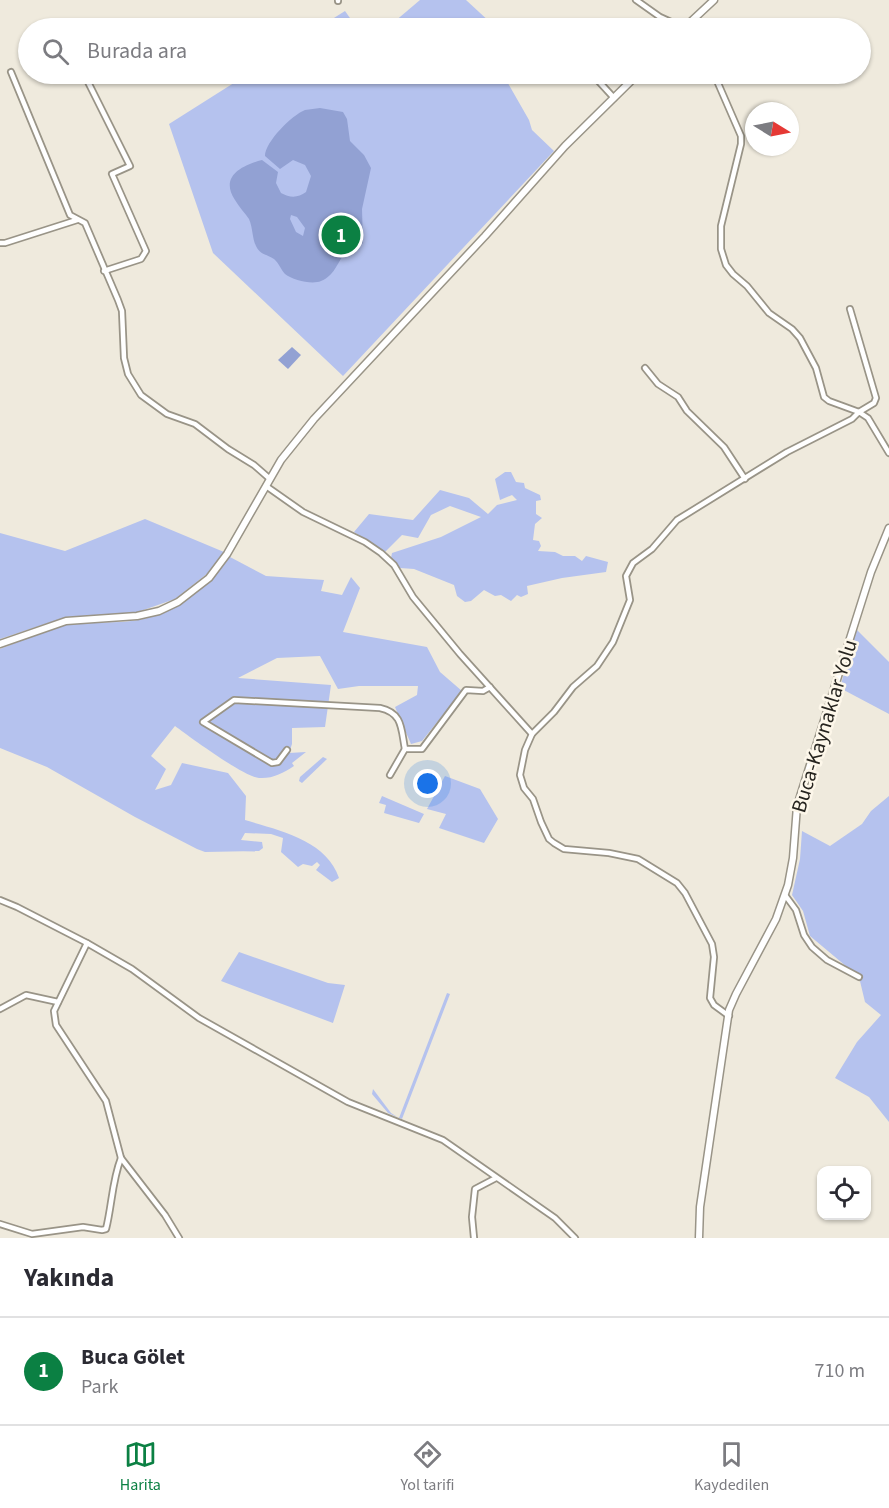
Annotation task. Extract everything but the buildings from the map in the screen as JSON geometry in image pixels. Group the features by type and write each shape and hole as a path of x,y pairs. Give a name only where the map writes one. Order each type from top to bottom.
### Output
{"street":[{"path":"636,0 662,18"},
{"path":"695,18 714,0"},
{"path":"11,72 70,215 85,223 122,311 124,358 128,374 137,390 152,405 167,414 195,424 254,465 270,479"},
{"path":"89,84 130,166 112,174 146,251 141,259 104,271"},
{"path":"601,84 614,98"},
{"path":"0,644 66,621 137,616 159,611 178,602 209,578 227,554 281,460 317,416 485,236 565,146 628,84"},
{"path":"718,84 741,136 721,226 721,249 726,265 769,313 792,329 800,338 816,368 824,397 868,418 889,453"},
{"path":"0,243 77,220"},
{"path":"729,1016 714,1005 710,998 714,957 712,944 686,893 676,883 638,859 609,853 564,849 549,839 533,799 524,788 520,775 525,750 532,734 554,712 573,687 597,666 613,642 630,600 626,576 633,563 652,549 677,520 787,452 852,419 874,403 876,398 850,309"},
{"path":"645,368 657,384 678,397 687,411 724,447 746,479"},
{"path":"266,486 303,512 364,542 394,565 413,597 532,734"},
{"name":"Buca-Kaynaklar Yolu","path":"699,1238 700,1207 729,1016 736,994 776,919 785,895 793,858 797,806 871,572 889,528"},
{"path":"405,749 422,749 466,690 483,691 490,687"},
{"path":"287,750 278,762 272,763 203,722 234,700 381,708 392,711 398,718 405,749 390,775"},
{"path":"785,895 796,910 804,935 812,947 827,960 859,977"},
{"path":"0,900 87,943 132,969 199,1018 348,1102 443,1140 555,1218 575,1238"},
{"path":"87,943 54,1011 56,1025 106,1101 121,1158 165,1215 179,1238"},
{"path":"0,1009 26,995 58,1002"},
{"path":"0,1224 32,1234 83,1227 102,1230 106,1228 112,1185 121,1158"},
{"path":"474,1238 472,1217 475,1189 496,1178"}],"shaded area":[{"path":"420,0 466,0 486,18 399,18"},
{"path":"345,11 350,18 334,18"},
{"path":"232,84 508,84 529,120 532,130 554,151 343,376 213,253 169,124"},
{"path":"320,108 343,112 347,119 350,141 364,155 371,168 362,209 363,243 354,251 347,251 333,272 326,278 313,282 288,276 274,259 258,249 249,219 235,200 230,184 235,173 262,160 278,172 276,183 281,193 294,197 306,192 311,176 305,165 293,160 280,169 265,156 266,150 287,123 305,110","holes":["291,215 297,217 305,228 303,236 296,232 290,219"]},
{"path":"292,347 301,355 288,369 278,360"},
{"path":"505,472 511,472 516,482 524,483 525,488 540,495 541,500 536,501 536,514 542,518 535,524 533,540 539,541 541,546 538,551 575,556 582,561 586,556 608,562 606,572 527,586 528,594 521,597 517,595 511,601 484,590 471,601 465,602 457,596 454,585 414,569 400,568 391,558 392,553 441,537 481,517 450,506 431,515 418,538 402,535 385,552 354,532 369,514 413,520 440,490 469,498 488,514 497,505 517,500 512,495 500,500 495,479"},
{"path":"145,519 224,552 208,573 175,599 135,613 66,617 0,639 0,533 65,551"},
{"path":"230,557 266,576 324,580 321,591 342,595 351,577 360,588 343,632 427,647 440,672 462,691 422,741 411,744 395,707 417,695 418,686 359,686 338,689 320,656 277,658 238,678 331,685 325,727 292,728 292,744 289,753 306,752 292,763 294,766 273,776 259,778 252,776 217,756 175,726 151,756 166,769 155,790 171,785 182,763 228,773 246,796 245,820 300,838 313,846 333,865 339,878 332,882 316,870 320,865 317,862 312,866 303,864 298,867 281,852 283,838 271,834 245,833 241,840 262,842 263,848 259,851 205,852 135,817 47,767 0,748 0,649 61,626 138,620 165,612 201,589"},
{"path":"856,629 889,662 889,714 840,688"},
{"path":"323,757 327,759 302,783 299,781 300,777"},
{"path":"445,776 480,789 498,819 484,843 439,828 446,814 427,809"},
{"path":"382,796 424,814 419,823 384,813 386,805 379,803"},
{"path":"889,796 889,1122 869,1097 835,1078 857,1042 881,1015 865,1002 859,977 810,936 803,911 792,895 800,859 802,831 830,846 862,824 871,811"},
{"path":"239,952 328,983 345,985 333,1023 221,981"},
{"path":"447,993 450,994 402,1119 399,1118"},
{"path":"373,1089 391,1113 398,1117 388,1113 372,1094"}],"place":[{"name":"Buca Gölet","path":"341,235"}]}
